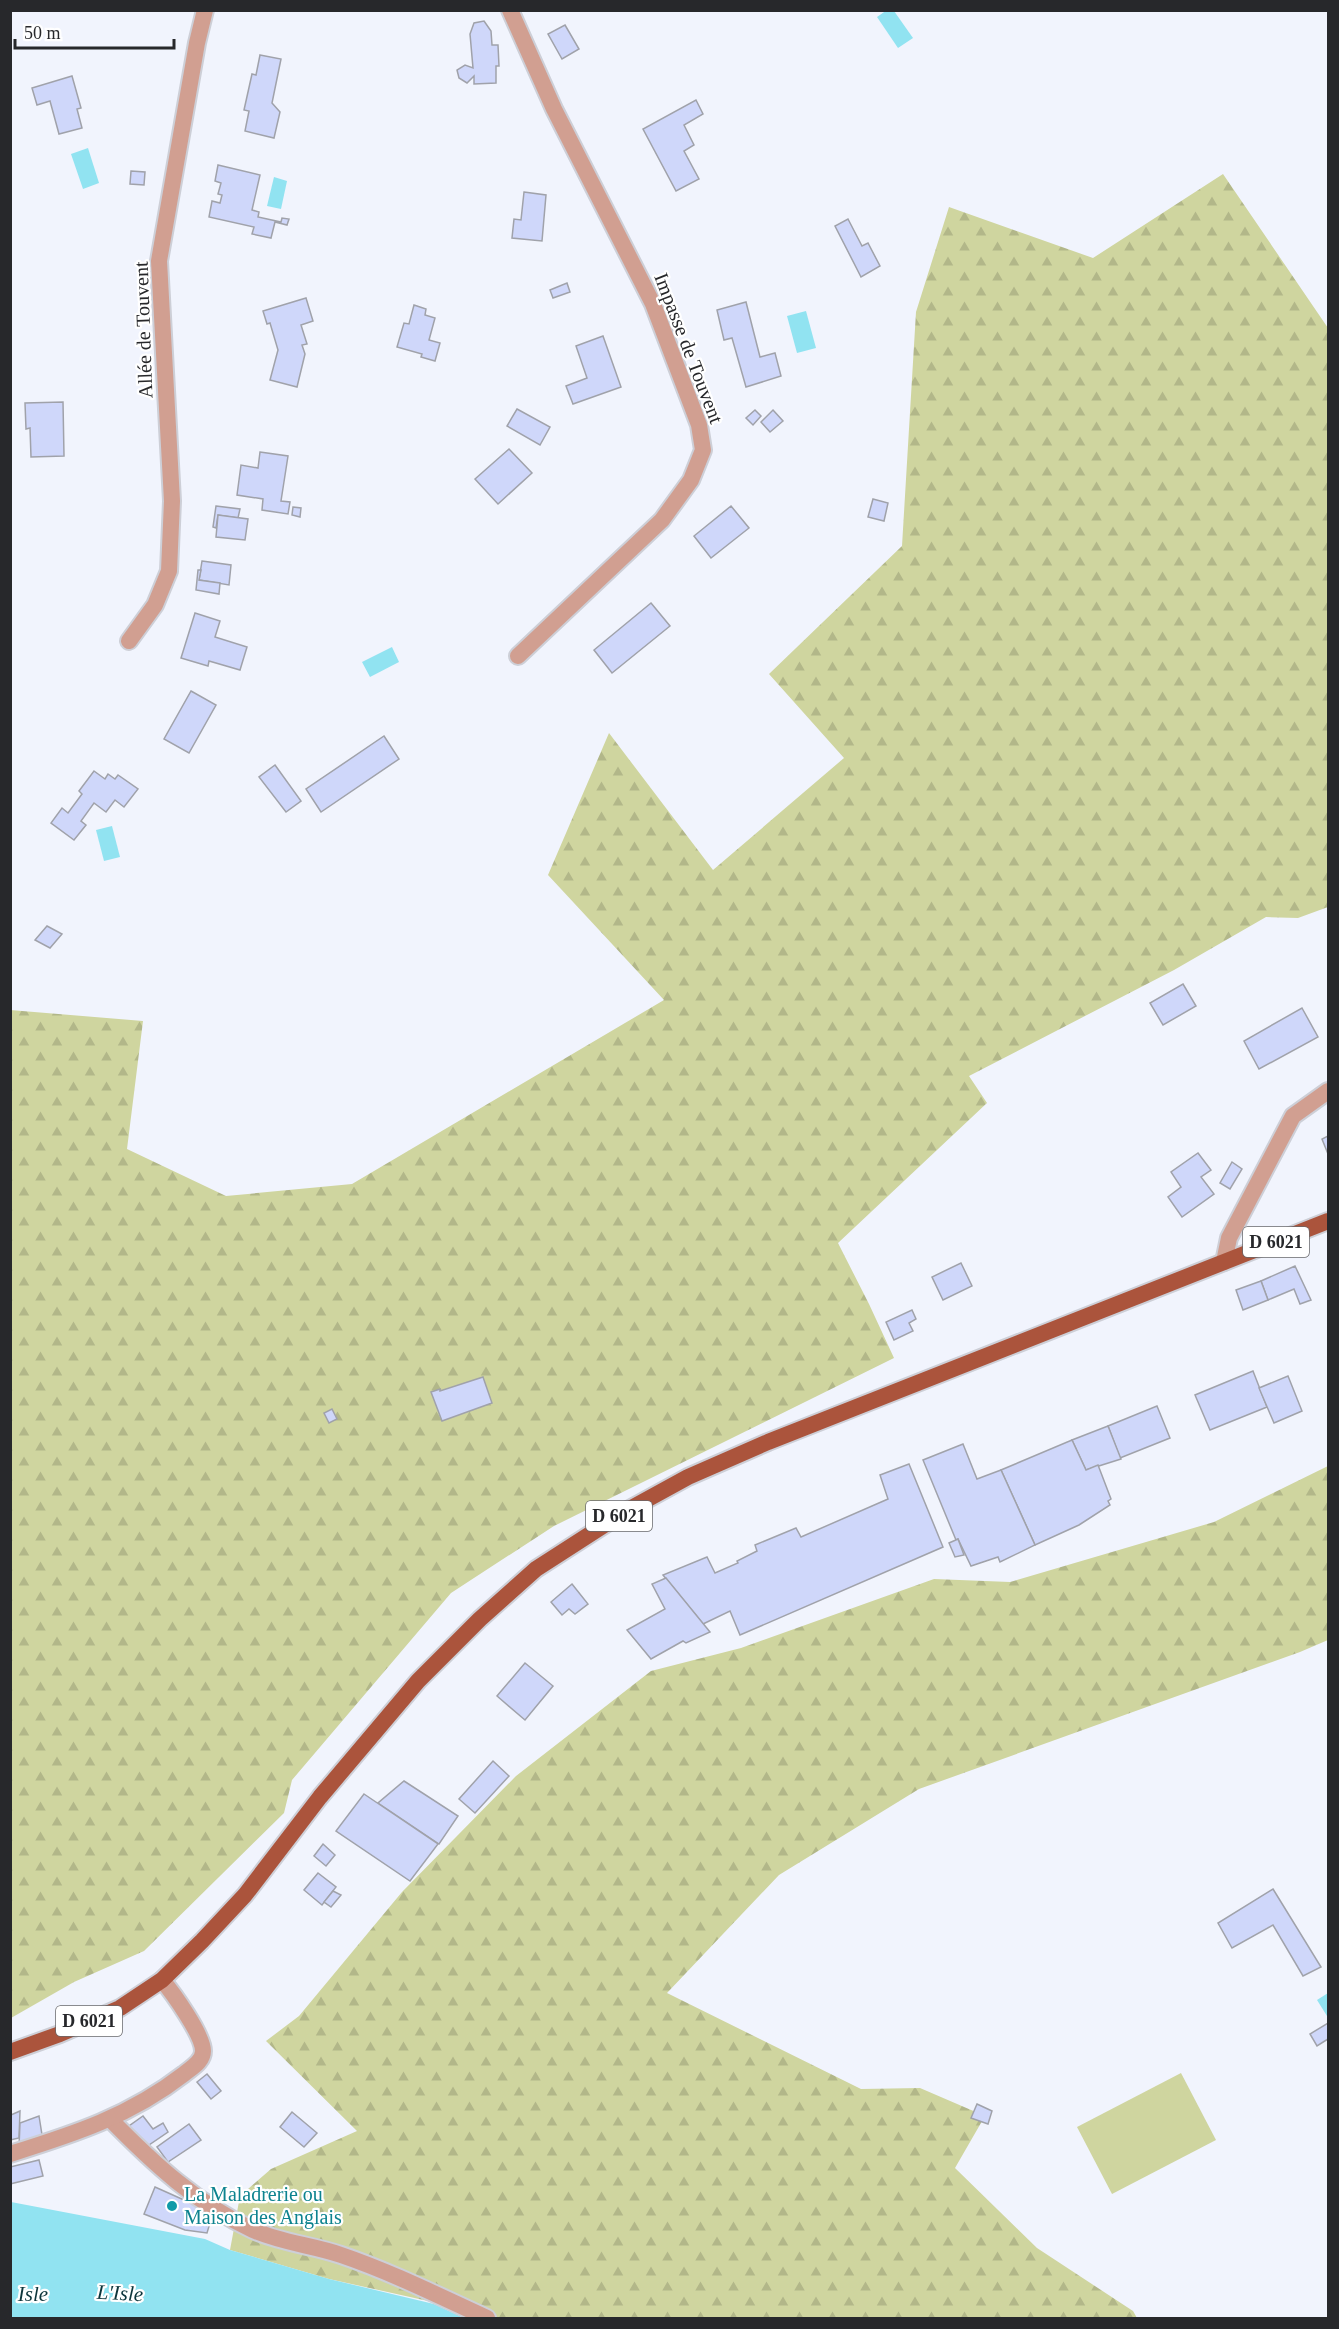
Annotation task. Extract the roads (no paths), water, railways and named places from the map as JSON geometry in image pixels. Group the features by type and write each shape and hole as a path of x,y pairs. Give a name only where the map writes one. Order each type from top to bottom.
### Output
{"main road":[{"name":"D 6021","path":"10,2052 60,2034 120,2008 162,1980 245,1895 320,1797 418,1681 480,1619 536,1569 626,1511 688,1477 768,1442 1329,1221"}],"street":[{"name":"Allée de Touvent","path":"129,641 155,605 169,571 172,501 159,261 197,43 206,10"},
{"name":"Impasse de Touvent","path":"510,10 554,109 653,304 699,425 703,450 691,480 662,520 518,656"},
{"path":"1224,1262 1229,1238 1293,1116 1329,1091"},
{"path":"10,2154 63,2138 110,2119 172,2083 199,2062 203,2053 202,2042 173,1993 162,1980"},
{"path":"110,2119 150,2160 191,2193 253,2229 286,2242 339,2254 413,2284 487,2319"}],"water":[{"path":"887,10 894,11 913,38 898,48 877,17"},
{"path":"88,148 99,183 83,189 71,154"},
{"path":"274,177 287,181 281,209 267,206"},
{"path":"806,311 816,348 797,353 787,316"},
{"path":"392,647 399,662 370,677 362,662"},
{"path":"112,826 120,857 104,861 96,830"},
{"path":"1328,1993 1328,2015 1327,2016 1317,2000"},
{"path":"11,2202 205,2239 230,2250 329,2279 434,2304 464,2318 11,2318"}],"place":[{"name":"La Maladrerie ou Maison des Anglais","path":"172,2206"}],"water label":[{"name":"L'Isle","path":"120,2293"},
{"name":"Isle","path":"33,2294"}]}
